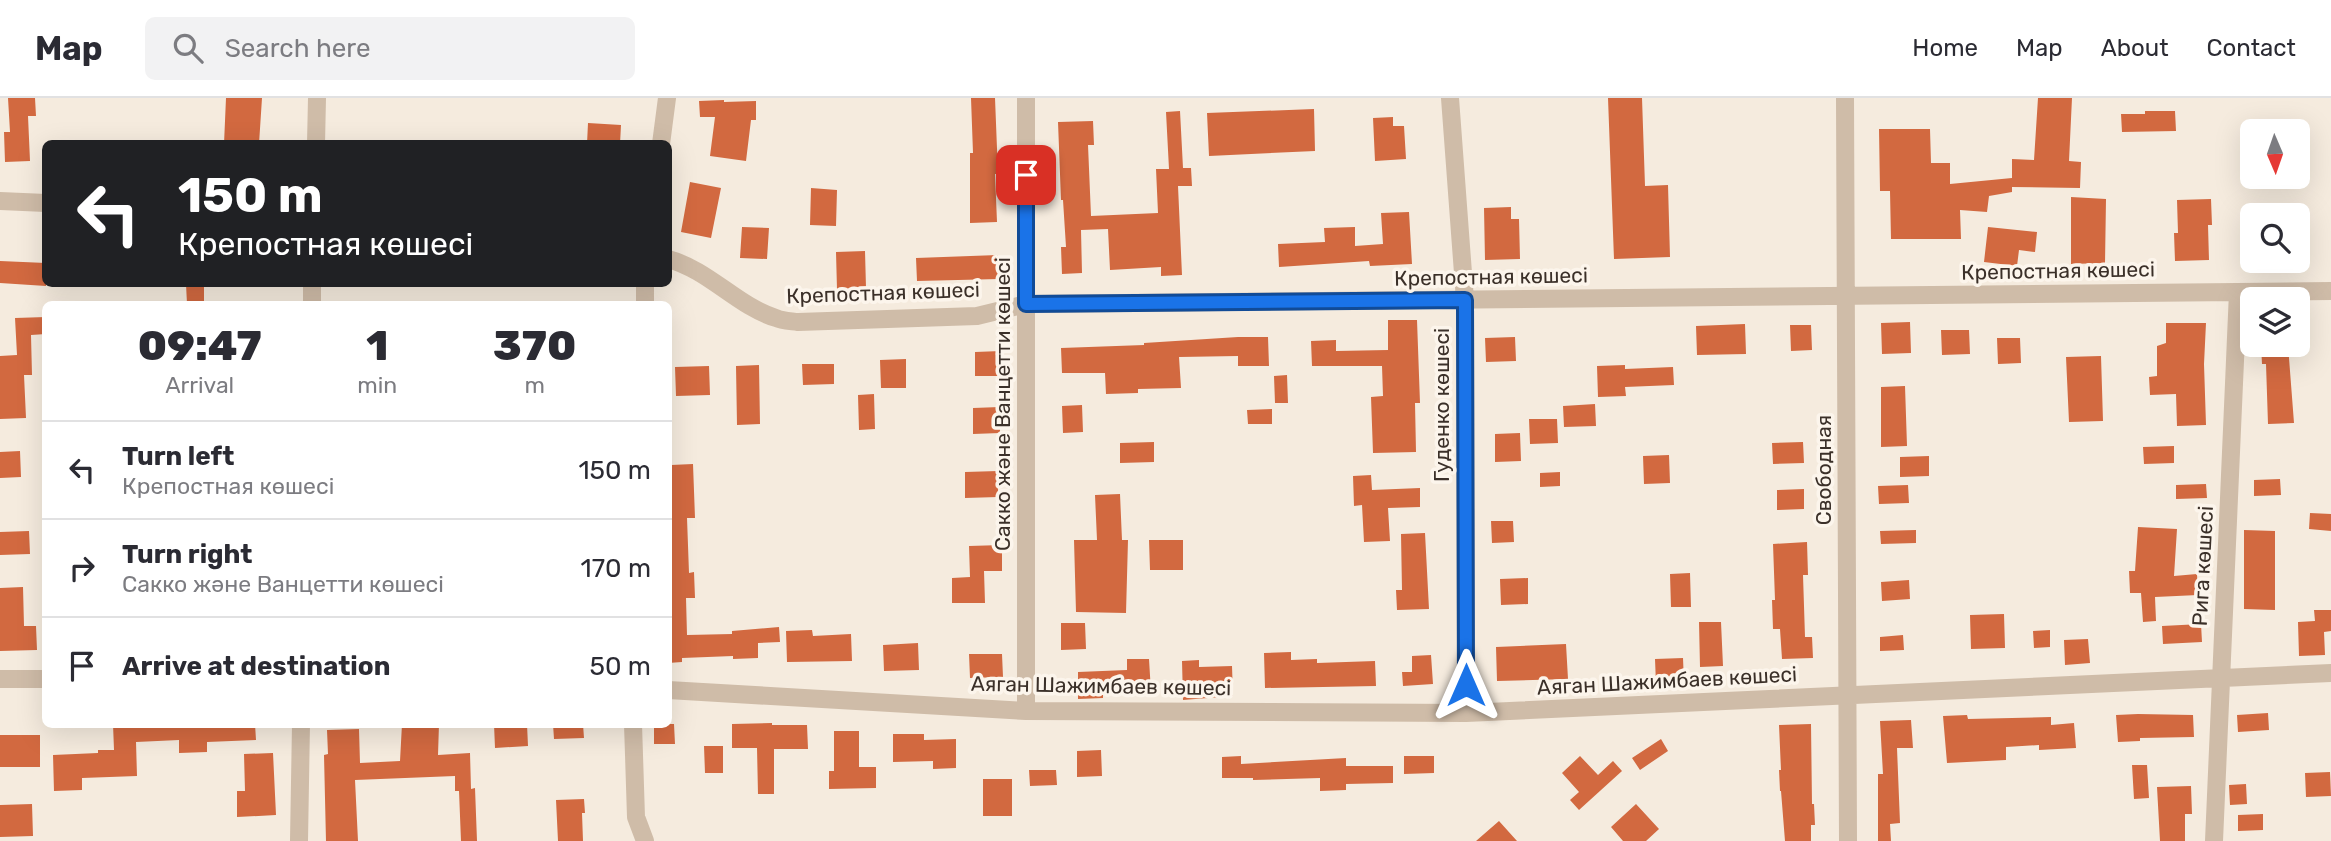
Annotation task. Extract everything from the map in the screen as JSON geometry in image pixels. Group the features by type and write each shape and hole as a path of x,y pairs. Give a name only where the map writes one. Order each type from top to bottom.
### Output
{"street":[{"path":"316,140 317,98"},
{"path":"661,140 667,98"},
{"name":"Сакко және Ванцетти көшесі","path":"1026,98 1026,710"},
{"name":"Гуденко көшесі","path":"1450,98 1465,300 1466,713"},
{"name":"Свободная","path":"1845,98 1848,841"},
{"path":"0,201 42,202"},
{"name":"Крепостная көшесі","path":"672,261 703,274 756,309 777,319 798,322 977,316 1026,304 2331,292"},
{"name":"Рига көшесі","path":"2214,841 2238,292"},
{"name":"Аяган Шажимбаев көшесі","path":"672,690 1026,710 1466,713 2331,673"},
{"path":"0,679 42,679"},
{"path":"299,841 301,728"},
{"path":"633,728 636,817 645,841"}],"building":[{"path":"8,98 35,98 36,116 28,116 30,161 5,162 4,132 10,132"},
{"path":"226,98 262,98 259,140 224,140"},
{"path":"971,98 995,98 997,222 970,223 970,153 973,153"},
{"path":"1608,98 1642,98 1645,186 1668,185 1670,257 1614,259"},
{"path":"2038,98 2072,98 2069,161 2081,162 2080,188 2012,187 2012,192 1989,196 1987,212 1960,210 1961,239 1891,239 1890,191 1880,191 1879,129 1930,129 1931,163 1950,163 1950,184 2012,178 2012,159 2034,160"},
{"path":"699,101 756,101 756,120 751,120 746,161 710,156 715,117 700,117"},
{"path":"1314,109 1315,151 1209,156 1207,113"},
{"path":"1180,111 1183,168 1191,168 1192,186 1178,186 1182,275 1161,276 1161,267 1110,270 1108,229 1081,230 1082,273 1062,274 1061,247 1066,247 1058,122 1093,121 1094,145 1088,145 1091,216 1158,213 1156,169 1169,169 1166,112"},
{"path":"2145,111 2175,111 2176,131 2122,132 2121,114 2145,114"},
{"path":"1393,117 1393,126 1404,126 1406,159 1375,161 1373,118"},
{"path":"588,123 621,125 620,140 587,140"},
{"path":"690,182 721,188 711,238 681,232"},
{"path":"811,188 837,190 836,226 810,225"},
{"path":"2071,197 2106,199 2105,263 2071,264"},
{"path":"2211,199 2212,225 2208,225 2209,260 2175,261 2177,200"},
{"path":"1511,207 1511,219 1519,219 1520,259 1485,260 1484,208"},
{"path":"1409,212 1412,264 1370,266 1369,261 1279,267 1278,244 1325,242 1324,228 1355,227 1355,246 1383,244 1381,213"},
{"path":"742,227 769,228 767,259 740,258"},
{"path":"1988,227 2037,232 2035,252 2019,250 2017,266 1984,262"},
{"path":"865,251 866,288 837,289 836,252"},
{"path":"998,255 999,279 917,281 916,258"},
{"path":"0,261 42,263 42,286 0,283"},
{"path":"186,287 204,287 204,301 187,301"},
{"path":"42,317 42,334 31,335 32,375 24,375 26,418 0,419 0,356 17,355 15,318"},
{"path":"1388,320 1417,320 1420,403 1415,403 1416,452 1373,453 1371,397 1383,396 1382,366 1312,366 1311,341 1336,340 1336,351 1388,350"},
{"path":"1910,322 1911,353 1882,354 1881,323"},
{"path":"2166,323 2206,323 2206,425 2177,426 2176,394 2150,395 2149,377 2157,376 2157,346 2166,343"},
{"path":"1745,324 1746,354 1697,355 1696,326"},
{"path":"1790,325 1811,325 1812,350 1791,351"},
{"path":"1941,330 1969,330 1970,354 1942,355"},
{"path":"1268,337 1269,366 1238,366 1238,356 1179,357 1181,388 1138,389 1138,393 1106,394 1105,373 1062,373 1061,348 1144,345"},
{"path":"1515,337 1516,361 1486,362 1485,338"},
{"path":"1997,338 2020,338 2021,363 1998,364"},
{"path":"1001,351 1001,376 975,376 975,352"},
{"path":"2101,356 2103,421 2069,422 2066,357"},
{"path":"2262,357 2289,357 2294,423 2268,424 2266,364 2262,364"},
{"path":"906,359 906,388 881,388 880,360"},
{"path":"802,364 834,364 834,384 803,385"},
{"path":"759,365 760,424 737,425 736,366"},
{"path":"1625,365 1625,369 1673,367 1674,385 1625,387 1626,396 1598,397 1597,366"},
{"path":"709,366 710,395 676,396 675,367"},
{"path":"1287,375 1288,403 1275,403 1274,376"},
{"path":"1905,386 1907,446 1881,447 1881,387"},
{"path":"874,394 875,429 859,430 858,395"},
{"path":"1595,404 1596,426 1564,427 1563,406"},
{"path":"1082,405 1083,432 1063,433 1062,406"},
{"path":"1000,407 1000,433 973,434 973,408"},
{"path":"1272,409 1272,424 1248,424 1247,410"},
{"path":"1529,419 1557,419 1558,443 1530,444"},
{"path":"1520,433 1521,461 1495,462 1495,434"},
{"path":"1154,442 1154,462 1120,463 1120,443"},
{"path":"1803,442 1804,463 1773,464 1772,443"},
{"path":"2174,446 2174,463 2144,464 2143,447"},
{"path":"20,451 21,477 0,478 0,452"},
{"path":"1669,455 1670,483 1644,484 1643,456"},
{"path":"1929,456 1929,476 1900,477 1900,457"},
{"path":"693,464 695,518 687,518 689,573 694,572 695,598 686,598 687,635 732,634 732,631 779,627 780,642 758,643 758,658 682,658 682,662 672,663 672,465"},
{"path":"998,471 998,497 965,498 965,472"},
{"path":"1560,472 1560,486 1540,487 1540,473"},
{"path":"1371,475 1372,490 1420,488 1420,507 1388,508 1390,541 1364,542 1362,505 1354,506 1353,476"},
{"path":"2280,479 2281,495 2254,496 2254,480"},
{"path":"2206,484 2207,498 2176,499 2176,485"},
{"path":"1908,485 1909,503 1879,504 1878,486"},
{"path":"1804,489 1804,509 1777,510 1777,490"},
{"path":"1120,494 1122,540 1128,540 1126,613 1076,612 1074,540 1097,540 1095,495"},
{"path":"2310,513 2331,514 2331,531 2309,529"},
{"path":"1491,521 1513,521 1514,542 1492,543"},
{"path":"2138,527 2177,529 2174,576 2197,574 2198,595 2155,597 2156,621 2143,622 2141,593 2130,593 2129,571 2135,571"},
{"path":"1916,530 1916,543 1881,544 1880,531"},
{"path":"2244,530 2275,531 2275,610 2244,609"},
{"path":"29,531 30,554 0,555 0,532"},
{"path":"1425,533 1429,609 1397,610 1396,590 1402,590 1401,534"},
{"path":"1149,540 1183,540 1183,570 1150,570"},
{"path":"1807,542 1808,575 1803,575 1805,637 1812,637 1813,658 1782,659 1780,629 1773,629 1773,544"},
{"path":"1002,545 1002,571 984,571 985,603 952,603 952,578 970,577 969,546"},
{"path":"1690,573 1691,607 1671,607 1670,574"},
{"path":"1528,578 1528,604 1501,605 1500,579"},
{"path":"1909,580 1910,599 1882,601 1881,582"},
{"path":"23,587 24,626 36,626 37,650 0,651 0,588"},
{"path":"2314,610 2331,610 2331,631 2324,632 2325,655 2299,656 2298,622 2315,621"},
{"path":"2004,614 2005,648 1971,649 1970,615"},
{"path":"1699,622 1721,622 1723,666 1700,667"},
{"path":"1061,623 1085,623 1086,649 1061,650"},
{"path":"2201,624 2202,642 2163,644 2162,626"},
{"path":"812,630 813,636 851,634 852,661 787,662 786,631"},
{"path":"2050,630 2050,647 2034,648 2033,631"},
{"path":"1903,635 1904,650 1880,651 1880,637"},
{"path":"2088,639 2090,663 2065,665 2064,640"},
{"path":"918,643 919,670 884,671 883,645"},
{"path":"1566,644 1568,679 1497,681 1496,647"},
{"path":"1291,652 1291,660 1317,659 1317,663 1375,661 1376,686 1265,688 1264,653"},
{"path":"969,654 1002,654 1003,677 970,678"},
{"path":"1431,655 1433,684 1403,686 1402,672 1412,672 1412,656"},
{"path":"1683,658 1684,683 1656,684 1655,659"},
{"path":"1127,659 1149,659 1151,692 1103,694 1103,698 1078,699 1078,672 1127,670"},
{"path":"1199,660 1199,667 1232,666 1233,696 1183,700 1182,661"},
{"path":"2268,713 2269,730 2238,732 2237,715"},
{"path":"1967,715 1968,719 2051,717 2051,725 2074,723 2076,748 2039,750 2039,745 2006,747 2006,760 1947,763 1943,716"},
{"path":"2116,715 2193,715 2194,737 2140,738 2140,741 2118,742"},
{"path":"1911,720 1913,748 1897,748 1900,823 1890,824 1891,841 1878,841 1878,774 1883,774 1880,721"},
{"path":"674,724 675,744 654,744 654,728 672,728"},
{"path":"732,724 807,725 808,749 774,749 774,794 758,794 757,748 732,748"},
{"path":"1811,724 1812,804 1815,825 1811,825 1811,841 1785,841 1780,791 1779,725"},
{"path":"113,728 255,728 256,740 207,742 207,752 179,753 179,740 136,742 137,776 82,778 82,790 54,791 53,755 114,750"},
{"path":"402,728 439,728 438,755 470,753 471,789 475,788 477,841 461,841 459,791 455,791 455,776 355,780 358,841 326,841 324,755 328,754 327,730 359,729 360,763 400,761"},
{"path":"494,728 527,728 528,746 495,748"},
{"path":"553,728 583,728 584,738 554,739"},
{"path":"834,731 859,731 859,767 876,767 876,788 829,789 829,771 834,771"},
{"path":"893,734 924,734 924,740 956,739 956,768 933,769 933,761 893,762"},
{"path":"0,735 40,735 40,767 0,767"},
{"path":"1661,739 1668,751 1640,770 1632,758"},
{"path":"704,746 723,746 723,773 705,773"},
{"path":"1101,750 1102,776 1077,777 1077,751"},
{"path":"273,753 276,815 237,817 237,791 245,791 244,754"},
{"path":"1241,756 1241,764 1346,758 1346,766 1393,766 1393,783 1346,784 1346,790 1320,791 1320,778 1222,778 1222,757"},
{"path":"1404,756 1434,756 1434,773 1404,774"},
{"path":"1580,756 1598,775 1613,761 1622,771 1579,810 1570,800 1579,792 1562,773"},
{"path":"2132,765 2147,765 2149,798 2134,799"},
{"path":"1029,770 1056,770 1057,785 1030,786"},
{"path":"2330,772 2331,796 2306,797 2305,773"},
{"path":"983,779 1012,779 1012,816 983,816"},
{"path":"2246,784 2247,804 2230,805 2229,785"},
{"path":"2191,786 2192,814 2185,814 2185,841 2160,841 2157,787"},
{"path":"584,799 583,841 558,841 556,800"},
{"path":"32,804 33,836 0,837 0,805"},
{"path":"1636,804 1659,829 1646,841 1623,841 1611,827"},
{"path":"2263,814 2263,830 2238,831 2238,815"},
{"path":"1499,821 1517,841 1476,841"}],"route":[{"path":"1026,175 1026,304 1465,300 1466,685"}]}
